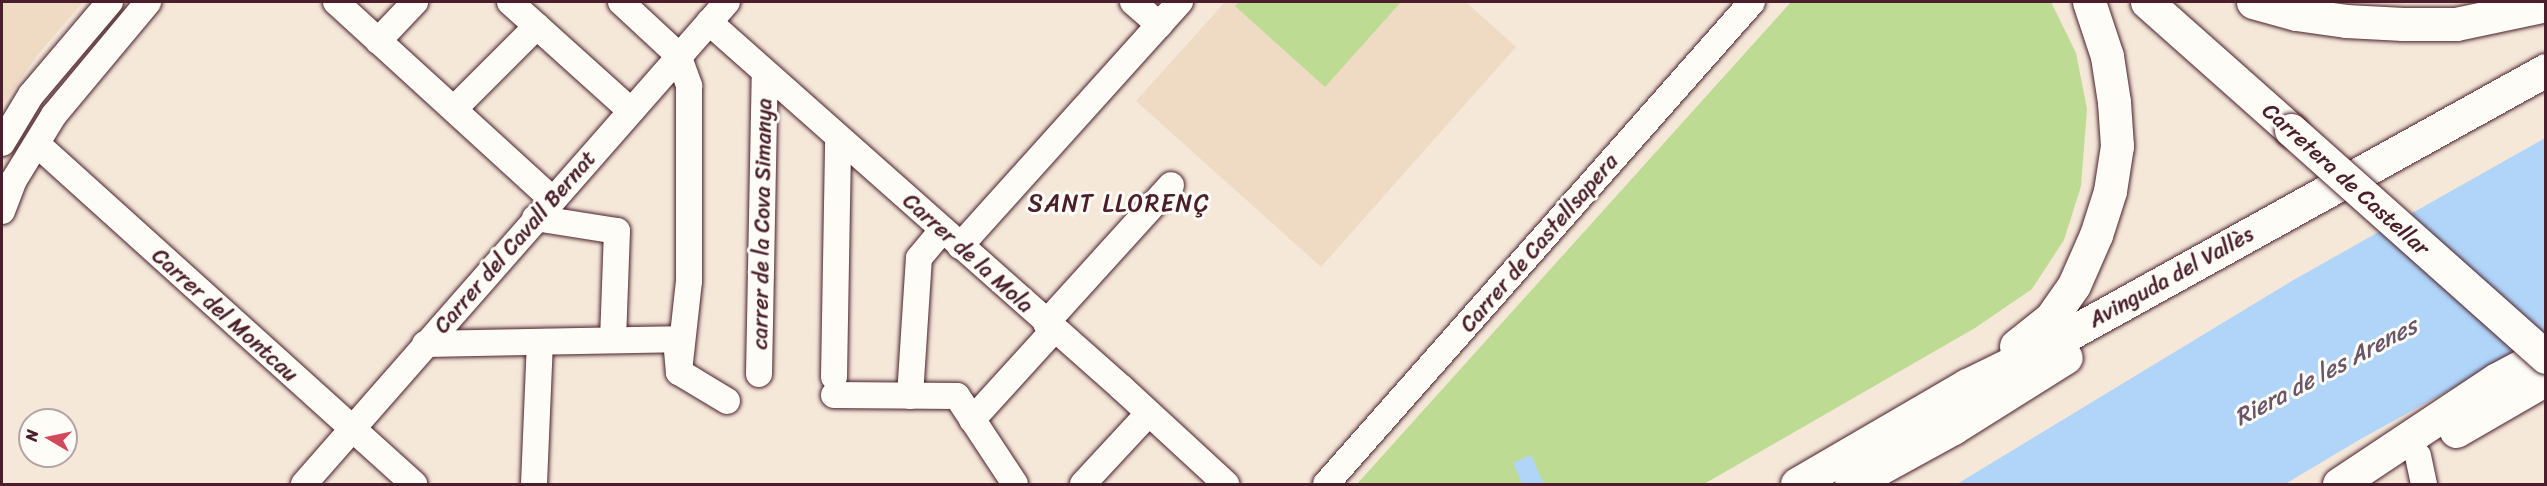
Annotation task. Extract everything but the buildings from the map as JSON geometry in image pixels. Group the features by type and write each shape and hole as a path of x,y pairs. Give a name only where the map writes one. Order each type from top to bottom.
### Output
{"main road":[{"path":"1967,384 2050,318 2074,285 2096,236 2110,190 2117,146 2107,56 2088,2"},
{"name":"Carretera de Castellar","path":"2147,2 2546,355"},
{"path":"2253,2 2296,14 2346,21 2403,24 2456,24 2546,5"},
{"name":"Avinguda del Vallès","path":"1797,484 1967,384 2049,345 2546,70"},
{"name":"Avinguda del Vallès","path":"1851,484 1953,428 2057,363 2166,306 2451,142 2546,92"},
{"path":"2339,484 2497,379 2546,355"},
{"path":"2378,484 2421,470 2546,379"}],"street":[{"path":"2,143 31,94 110,2"},
{"path":"2,211 14,180 77,85 148,2"},
{"path":"336,2 455,108 552,199"},
{"path":"378,41 415,2"},
{"path":"510,2 630,111"},
{"path":"621,2 678,55 689,86 688,281 679,372"},
{"name":"Carrer del Cavall Bernat","path":"304,484 678,55 727,2"},
{"path":"1133,2 1159,25"},
{"path":"910,396 919,258 951,238 1180,2"},
{"name":"Carrer de Castellsapera","path":"1326,484 1752,2"},
{"name":"Carrer de la Mola","path":"709,22 1050,327 1127,382 1148,414 1226,484"},
{"path":"455,108 537,26"},
{"name":"carrer de la Cova Simanya","path":"759,374 765,73"},
{"path":"838,138 834,386 910,396 957,396 1015,484"},
{"name":"Carrer del Montcau","path":"37,144 414,484"},
{"path":"972,420 1171,185"},
{"path":"535,218 617,231 614,340"},
{"path":"425,345 675,339 679,372"},
{"path":"534,484 540,342"},
{"path":"679,372 727,401"},
{"path":"1083,484 1148,414"}],"shaded area":[{"path":"2,2 83,2 40,52 2,105"},
{"path":"1225,2 1466,2 1516,47 1321,267 1136,101"}],"green space":[{"path":"1239,2 1401,2 1325,87 1235,6"},
{"path":"1791,2 2051,2 2076,53 2087,109 2081,186 2064,240 2032,289 1975,328 1704,484 1357,484"}],"water":[{"name":"Riera de les Arenes","path":"2545,138 2545,337 2359,440 2285,484 1957,484 2290,282"},
{"path":"1531,455 1544,484 1522,484 1513,463"}],"district":[{"name":"SANT LLORENÇ","path":"1119,204"}]}
